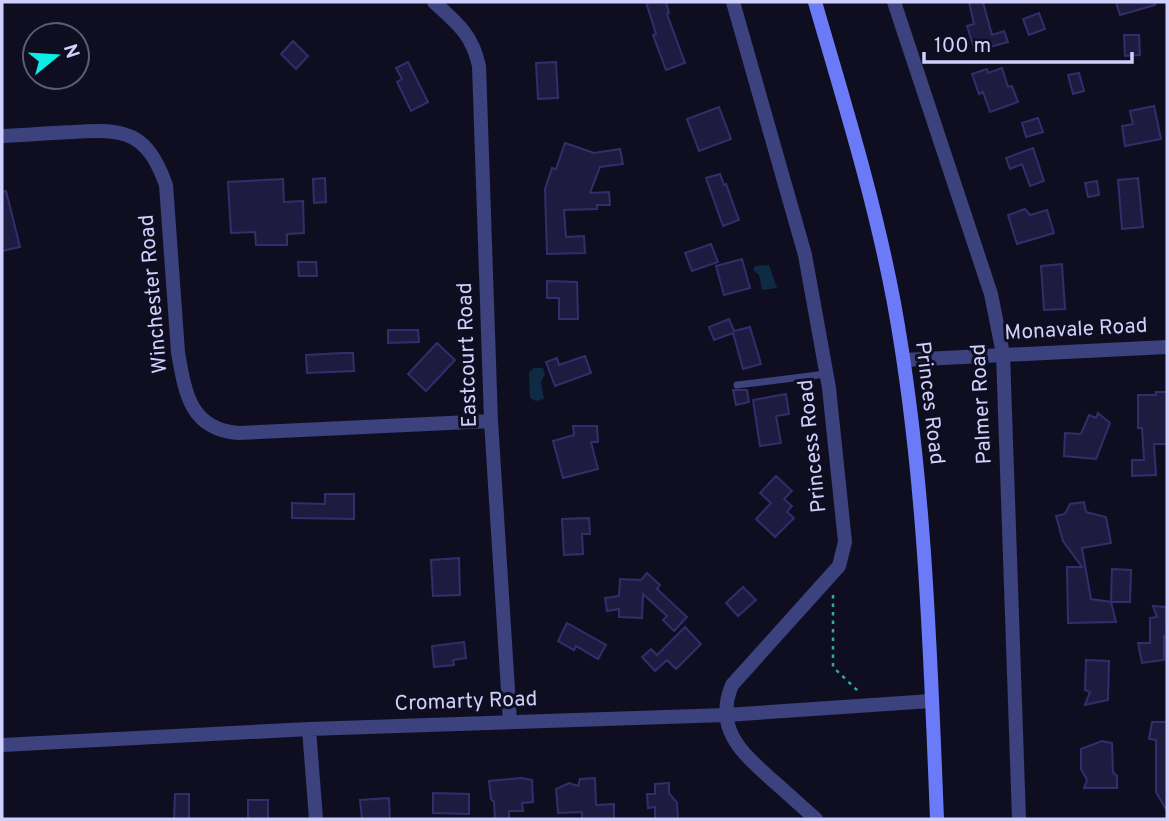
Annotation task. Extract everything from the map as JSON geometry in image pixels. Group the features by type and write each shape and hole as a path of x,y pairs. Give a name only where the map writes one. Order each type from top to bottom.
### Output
{"main road":[{"name":"Princes Road","path":"815,2 862,161 885,258 904,360 922,527 937,819"}],"street":[{"name":"Eastcourt Road","path":"434,2 466,31 475,47 479,66 491,421 510,722"},
{"name":"Princess Road","path":"726,715 727,698 732,685 839,566 845,542 827,374 805,254 733,2"},
{"name":"Palmer Road","path":"894,2 991,294 1003,354 1019,819"},
{"name":"Winchester Road","path":"2,136 109,130 128,135 145,146 158,163 166,185 182,376 189,401 200,418 219,431 238,433 491,421"},
{"name":"Monavale Road","path":"904,360 1167,347"},
{"name":"Cromarty Road","path":"2,746 309,729 726,715 931,701"},
{"path":"726,715 731,734 741,752 816,819"},
{"path":"309,729 316,819"}],"lane":[{"path":"737,385 827,374"}],"path":[{"path":"833,572 833,667 851,686 876,704"}],"water":[{"path":"769,265 777,288 762,290 759,275 753,270 755,266"},
{"path":"534,368 543,368 545,374 541,382 544,399 536,401 530,398 529,372"}],"building":[{"path":"646,2 666,2 667,14 685,63 666,70 653,35 656,34"},
{"path":"969,2 983,2 992,35 1004,31 1008,42 975,51 967,26 974,24"},
{"path":"1116,2 1155,2 1155,5 1120,15"},
{"path":"1039,13 1045,29 1029,35 1023,19"},
{"path":"1124,35 1139,35 1140,55 1125,56"},
{"path":"293,41 308,56 296,69 281,54"},
{"path":"408,62 428,102 411,111 397,82 402,79 396,68"},
{"path":"556,62 558,98 538,99 536,63"},
{"path":"1002,68 1008,87 1012,86 1018,102 990,112 983,92 979,94 972,74 987,69 988,73"},
{"path":"1079,73 1084,91 1073,94 1068,75"},
{"path":"1154,106 1161,139 1125,146 1122,126 1133,124 1130,111"},
{"path":"719,107 731,139 699,151 687,119"},
{"path":"1038,118 1043,132 1026,137 1022,123"},
{"path":"565,143 594,153 620,149 623,164 600,167 590,193 609,192 610,205 597,205 597,209 564,210 566,237 584,236 585,253 547,254 545,189 552,168 556,169"},
{"path":"1033,148 1044,181 1030,186 1022,164 1010,169 1006,158"},
{"path":"720,174 739,220 723,226 706,178"},
{"path":"325,178 326,202 314,203 313,179"},
{"path":"1138,178 1143,227 1122,229 1118,180"},
{"path":"283,179 284,202 303,201 304,233 287,234 287,245 256,245 255,232 231,233 228,182"},
{"path":"1097,181 1099,195 1088,197 1085,183"},
{"path":"6,191 20,247 2,251 2,192"},
{"path":"1025,209 1030,215 1047,210 1054,233 1017,244 1008,215"},
{"path":"711,244 718,262 692,271 685,253"},
{"path":"742,259 750,288 724,295 716,266"},
{"path":"298,262 316,262 317,276 299,276"},
{"path":"1062,264 1065,309 1044,310 1041,266"},
{"path":"547,281 577,282 578,319 559,319 559,298 547,298"},
{"path":"729,319 734,331 750,327 761,364 743,369 733,333 714,340 709,327"},
{"path":"388,330 418,330 419,342 388,343"},
{"path":"437,343 455,360 426,391 408,374"},
{"path":"353,353 354,371 307,373 306,355"},
{"path":"585,356 591,373 555,386 546,362 557,358 559,365"},
{"path":"733,390 747,390 749,402 736,405"},
{"path":"1156,392 1167,392 1167,444 1154,444 1156,475 1132,476 1132,460 1144,460 1142,428 1138,428 1138,395 1156,395"},
{"path":"786,394 789,414 776,416 781,443 760,446 753,400"},
{"path":"1098,413 1110,423 1096,459 1064,456 1065,433 1081,434 1089,415 1096,418"},
{"path":"573,426 597,426 598,442 591,442 598,469 563,478 553,441 574,435"},
{"path":"776,476 792,491 784,499 792,506 787,512 794,518 775,537 756,519 771,503 760,493"},
{"path":"325,494 354,494 354,519 292,518 292,503 325,504"},
{"path":"1084,502 1086,512 1106,517 1111,543 1082,548 1091,599 1111,602 1116,622 1068,623 1067,567 1082,567 1063,541 1056,516 1065,514 1070,504"},
{"path":"589,518 590,534 582,534 583,554 564,555 562,519"},
{"path":"459,558 460,595 433,596 431,560"},
{"path":"1112,569 1131,570 1130,602 1111,602"},
{"path":"647,573 660,585 657,589 687,617 674,631 663,620 667,616 643,594 642,618 619,617 619,609 607,611 605,598 619,596 620,579 641,580"},
{"path":"743,587 756,600 738,616 726,603"},
{"path":"1153,606 1166,607 1167,638 1164,635 1164,660 1142,663 1138,643 1150,643 1150,618 1157,617"},
{"path":"567,623 606,645 598,659 576,646 574,650 558,641"},
{"path":"685,627 701,644 676,669 667,660 655,671 642,657 651,649 657,655"},
{"path":"464,642 466,658 453,660 454,665 434,667 432,646"},
{"path":"1086,660 1109,661 1108,700 1085,705 1090,692 1085,690"},
{"path":"1152,722 1167,722 1167,811 1156,792 1156,740 1149,739"},
{"path":"1102,741 1112,743 1113,772 1117,776 1117,788 1084,788 1087,780 1081,769 1081,749"},
{"path":"522,778 532,780 533,802 522,803 523,811 509,811 509,819 495,819 489,781"},
{"path":"595,778 596,805 614,804 614,819 582,819 582,812 558,813 556,789 569,783 578,786 580,779"},
{"path":"669,783 669,793 677,803 678,819 655,819 655,807 648,808 647,794 655,794 655,784"},
{"path":"433,793 469,794 469,814 433,813"},
{"path":"175,794 189,794 189,819 174,819"},
{"path":"389,798 390,819 362,819 360,800"},
{"path":"248,800 268,800 268,819 248,819"}]}
